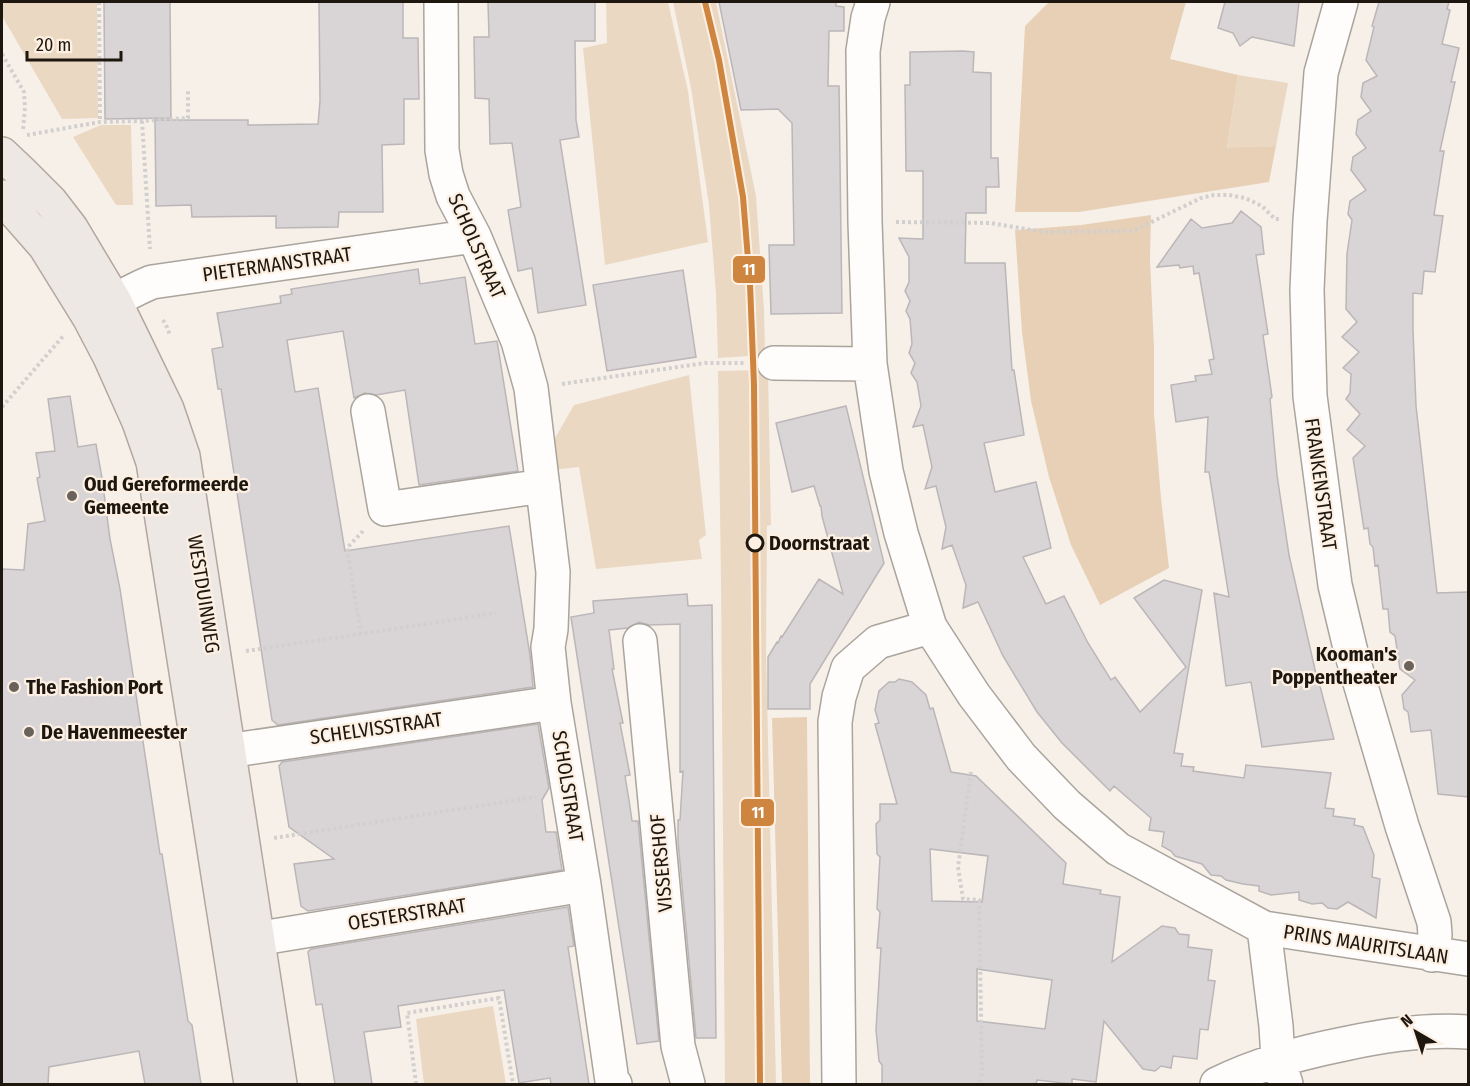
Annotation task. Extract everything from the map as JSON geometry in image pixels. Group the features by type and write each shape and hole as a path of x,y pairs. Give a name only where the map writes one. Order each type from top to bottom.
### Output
{"main road":[{"name":"WESTDUINWEG","path":"11,145 21,171 58,210 71,228 101,309"},
{"name":"WESTDUINWEG","path":"2,197 101,309 167,409 183,456 214,753 244,940 280,1084"},
{"name":"WESTDUINWEG","path":"244,940 251,1084"}],"street":[{"name":"SCHOLSTRAAT","path":"441,2 442,150 446,174 453,196 474,237 518,341 531,388 553,572 552,629 548,647 554,702 584,885 612,1081 615,1084"},
{"path":"839,1084 835,722 839,697 848,668 878,642 930,627 901,533 886,471 870,364 865,222 863,51 873,2"},
{"name":"FRANKENSTRAAT","path":"1341,2 1321,73 1307,290 1310,396 1335,585 1351,652 1402,826 1434,922 1432,955"},
{"name":"PIETERMANSTRAAT","path":"101,309 152,282 474,237"},
{"path":"774,363 870,364"},
{"path":"368,411 385,509 543,486"},
{"name":"PRINS MAURITSLAAN","path":"930,627 974,695 1021,757 1067,805 1118,849 1264,928 1468,959"},
{"name":"VISSERSHOF","path":"640,641 678,1046 688,1084"},
{"name":"SCHELVISSTRAAT","path":"214,753 554,702"},
{"name":"OESTERSTRAAT","path":"244,940 584,885"},
{"name":"PRINS MAURITSLAAN","path":"1264,928 1282,1072"},
{"path":"1216,1084 1282,1072 1379,1036 1427,1032 1468,1032"}],"path":[{"path":"99,2 100,122"},
{"path":"2,54 24,92 26,106 24,122 11,145"},
{"path":"11,145 100,122 142,122 188,118 188,89"},
{"path":"142,122 152,282"},
{"path":"865,222 991,223 1044,232 1133,231 1201,198 1214,195 1245,198 1262,206 1275,219 1310,221"},
{"path":"2,407 68,331 101,309"},
{"path":"531,388 705,363 774,363"},
{"path":"361,634 347,548 385,509"},
{"path":"240,652 496,613"},
{"path":"971,772 958,867 963,899 979,900 982,1072 980,1084"},
{"path":"270,838 569,792"},
{"path":"416,1084 407,1012 499,998 513,1084"}],"shaded area":[{"path":"2,2 97,2 98,118 62,119 2,16"},
{"path":"606,2 668,2 688,91 708,242 605,265 583,48 607,43"},
{"path":"673,2 716,2 756,196 765,355 718,358 709,205 691,88"},
{"path":"1049,2 1186,2 1170,59 1238,75 1227,148 1276,146 1269,182 1079,212 1015,212 1025,26"},
{"path":"1238,75 1288,83 1276,146 1227,149"},
{"path":"101,125 131,125 133,205 116,205 73,137"},
{"path":"1151,215 1154,413 1169,568 1100,605 1071,545 1049,477 1031,401 1022,332 1015,230 1081,225"},
{"path":"768,370 771,525 767,526 766,651 776,1084 725,1084 718,371"},
{"path":"689,375 706,535 699,540 702,559 596,569 579,467 553,470 551,445 574,405"},
{"path":"807,717 810,1084 782,1084 772,718"},
{"path":"493,1006 506,1084 424,1084 416,1019"}],"building":[{"path":"104,2 170,2 171,118 105,119"},
{"path":"319,2 403,2 403,38 418,38 419,99 404,99 404,144 382,145 383,212 339,212 338,227 276,228 276,216 192,217 191,205 156,206 155,120 248,120 248,125 318,124 320,101"},
{"path":"488,2 595,2 595,41 575,41 576,120 579,137 560,140 586,305 538,313 532,268 518,271 508,210 521,207 512,143 490,144 489,99 475,98 474,37 489,37"},
{"path":"719,2 836,2 836,6 844,7 844,31 829,31 828,86 839,86 842,313 771,314 769,245 794,245 792,123 778,109 741,110"},
{"path":"1225,2 1299,2 1294,46 1252,37 1240,46 1233,33 1218,28"},
{"path":"1379,2 1449,2 1447,9 1450,10 1442,44 1459,48 1451,82 1455,82 1440,151 1444,151 1434,215 1443,216 1435,272 1424,271 1422,294 1413,293 1413,330 1416,406 1437,593 1468,592 1468,797 1438,794 1431,730 1411,732 1408,712 1404,709 1402,695 1415,680 1400,669 1395,636 1390,632 1388,609 1383,609 1378,565 1375,566 1368,528 1364,529 1353,458 1365,446 1347,430 1360,414 1346,399 1350,393 1351,374 1343,368 1359,352 1342,337 1357,322 1346,309 1347,254 1352,220 1348,214 1350,201 1366,190 1351,170 1353,157 1366,148 1356,134 1358,120 1371,111 1361,97 1363,83 1377,76 1366,60"},
{"path":"910,52 974,52 973,72 991,73 991,158 998,158 999,187 986,187 986,213 966,213 965,263 1005,263 1012,370 1014,370 1024,435 984,443 995,492 1036,482 1051,548 1023,557 1046,604 1064,596 1088,643 1111,680 1115,677 1140,712 1186,667 1134,598 1164,580 1202,590 1174,753 1183,754 1181,766 1194,767 1193,771 1244,778 1246,765 1331,773 1325,808 1334,809 1333,816 1355,819 1354,825 1363,827 1374,855 1372,877 1380,879 1376,918 1348,902 1337,909 1328,908 1322,903 1312,904 1299,900 1299,892 1271,895 1259,891 1259,886 1211,875 1202,864 1175,856 1162,846 1164,832 1149,830 1151,818 1114,786 1110,791 1062,743 1037,712 1003,656 978,602 963,608 966,585 952,545 942,549 946,527 936,486 925,489 932,467 923,425 913,427 921,406 917,382 911,373 915,363 909,353 912,344 910,319 906,311 910,301 905,291 909,282 909,257 899,238 923,239 923,171 906,171 905,85 910,85"},
{"path":"1241,211 1261,227 1264,254 1256,255 1268,334 1263,335 1272,397 1270,399 1277,475 1289,555 1316,674 1334,739 1262,747 1251,682 1226,686 1214,593 1229,597 1209,472 1205,472 1208,417 1176,422 1171,385 1196,381 1195,376 1212,374 1209,360 1214,359 1199,273 1194,274 1193,266 1157,267 1191,219 1202,228 1232,223"},
{"path":"418,269 420,284 465,277 475,344 497,341 518,471 419,485 405,390 376,395 365,393 354,398 343,331 287,340 295,392 318,388 345,551 509,526 533,687 278,725 272,720 221,389 218,389 212,349 223,347 217,313 281,303 280,296 292,294 291,289"},
{"path":"683,270 696,357 607,371 593,285"},
{"path":"70,396 78,447 96,444 160,854 162,854 188,1021 192,1025 201,1084 145,1084 139,1051 49,1067 48,1084 2,1084 2,569 24,570 28,524 45,521 37,478 40,477 36,453 55,451 48,399"},
{"path":"846,406 884,563 810,684 810,709 768,709 768,657 777,642 819,579 843,594 814,486 792,492 776,423"},
{"path":"687,594 688,606 712,605 716,1038 696,1038 678,841 683,771 680,772 680,624 649,625 639,622 628,628 609,630 614,669 612,669 623,723 620,723 630,775 625,776 632,821 638,821 659,1041 637,1044 571,617 594,613 593,601"},
{"path":"899,679 912,682 926,695 930,709 933,708 951,772 976,776 1066,863 1063,884 1101,890 1100,894 1120,897 1112,962 1162,926 1175,928 1179,934 1189,935 1188,947 1212,950 1208,980 1215,981 1208,1030 1200,1029 1197,1059 1173,1056 1171,1068 1161,1066 1155,1071 1143,1069 1104,1021 1096,1082 1072,1079 1072,1084 1037,1080 1036,1084 882,1084 882,1065 879,1061 876,1030 881,948 877,948 880,912 877,909 880,857 877,854 876,824 880,820 880,804 897,804 875,724 879,723 875,710 879,691 889,682","holes":["930,849 988,856 982,902 932,901","977,969 1052,980 1045,1029 977,1021"]},
{"path":"538,724 549,788 542,800 546,832 556,832 562,870 308,911 301,906 294,864 334,859 289,827 279,766 282,762"},
{"path":"568,907 574,946 568,947 589,1084 551,1084 550,1078 519,1083 504,990 398,1006 401,1027 364,1032 372,1084 335,1084 322,1004 316,1005 308,952 311,949"}],"transit line":[{"name":"11","path":"705,2 719,60 743,197 750,284 754,385 760,1084"}],"place":[{"name":"Oud Gereformeerde Gemeente","path":"72,496"},
{"name":"Doornstraat","path":"755,543"},
{"name":"Kooman's Poppentheater","path":"1409,666"},
{"name":"The Fashion Port","path":"14,687"},
{"name":"De Havenmeester","path":"29,732"}]}
